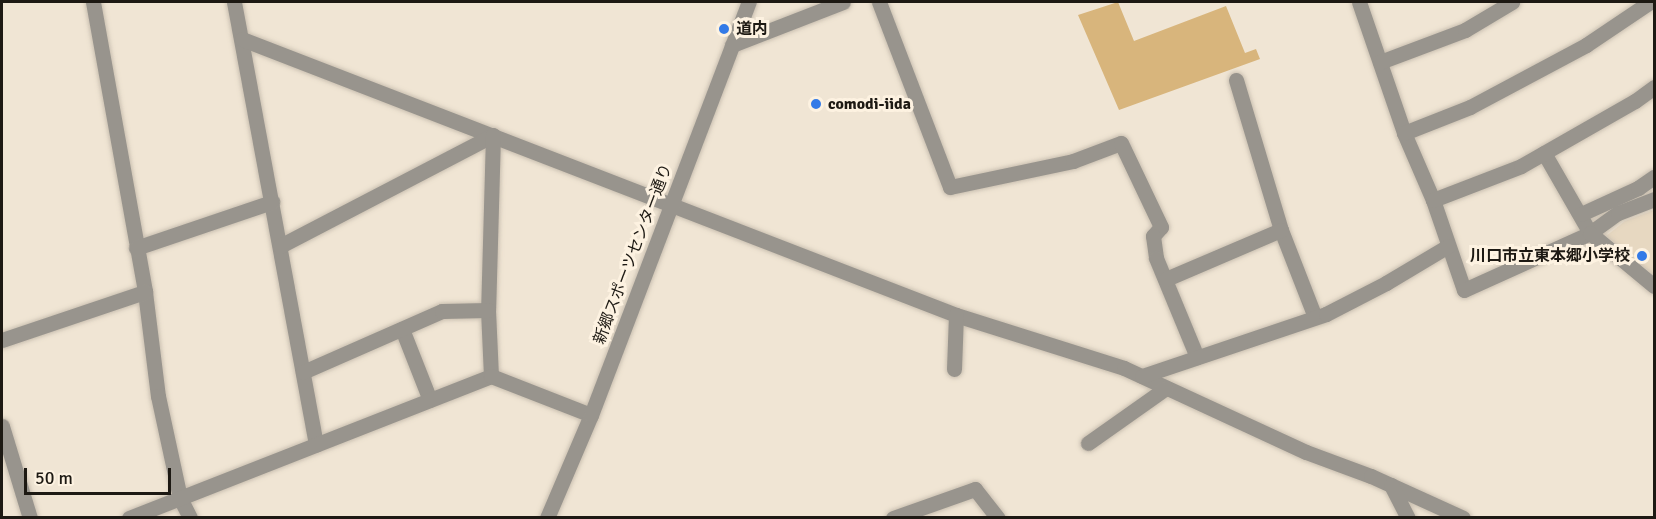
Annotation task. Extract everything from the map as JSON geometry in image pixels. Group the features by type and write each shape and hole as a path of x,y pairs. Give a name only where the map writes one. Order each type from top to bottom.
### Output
{"street":[{"path":"93,2 145,292 158,396 180,498 190,518"},
{"path":"234,2 316,444"},
{"name":"新郷スポーツセンター通り","path":"547,518 591,415 749,2"},
{"path":"732,45 843,2"},
{"path":"879,2 950,187 1073,161 1121,143 1161,227 1153,236 1156,258 1197,357"},
{"path":"1359,2 1404,133 1433,200 1464,290 1590,233 1618,213 1654,199"},
{"path":"1380,62 1465,30 1512,2"},
{"path":"1404,133 1470,106 1586,45 1650,2"},
{"path":"242,39 956,315 1142,376 1306,452 1463,518"},
{"path":"1236,80 1281,230 1315,317"},
{"path":"1433,200 1521,166 1654,87"},
{"path":"280,246 493,135"},
{"path":"491,376 488,310 493,135"},
{"path":"1544,153 1590,233 1654,286"},
{"path":"1581,214 1638,188 1654,177"},
{"path":"136,248 272,202"},
{"path":"1166,279 1281,230"},
{"path":"1142,376 1315,317 1386,283 1448,246"},
{"path":"2,340 145,292"},
{"path":"303,372 442,311 488,310"},
{"path":"954,369 956,315"},
{"path":"402,329 430,400"},
{"path":"129,518 491,376 591,415"},
{"path":"1088,443 1166,388"},
{"path":"2,426 7,463 30,518"},
{"path":"1391,486 1408,518"},
{"path":"893,518 927,512 975,489 998,518"}],"shaded area":[{"path":"1118,2 1134,41 1226,6 1245,53 1256,49 1260,59 1119,110 1078,15"},
{"name":"川口市立東本郷小学校","path":"1654,210 1654,276 1606,236 1625,221"}],"place":[{"name":"道内","path":"724,29"},
{"name":"comodi-iida","path":"816,104"},
{"name":"川口市立東本郷小学校","path":"1642,256"}]}
